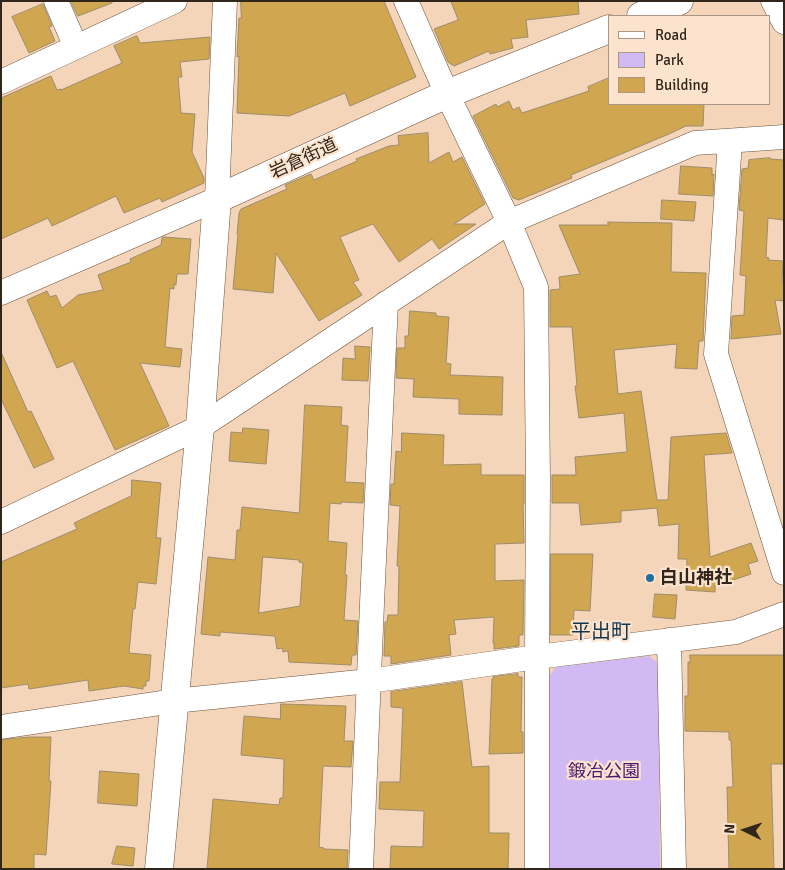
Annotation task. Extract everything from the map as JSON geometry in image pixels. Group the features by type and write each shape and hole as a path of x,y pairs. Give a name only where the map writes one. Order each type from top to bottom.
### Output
{"street":[{"path":"56,1 76,47"},
{"path":"1,82 175,1"},
{"path":"159,869 200,427 217,199 225,1"},
{"path":"406,1 447,94 509,222 536,287 538,481 536,657 537,869"},
{"path":"644,15 679,1"},
{"path":"773,1 784,22"},
{"name":"岩倉街道","path":"1,293 217,199 447,94 608,29"},
{"path":"1,522 200,427 509,222 695,143 784,137"},
{"path":"730,141 716,354 784,573"},
{"path":"361,869 376,487 386,303"},
{"path":"1,727 174,701 369,681 536,657 736,632 784,614"},
{"path":"669,640 674,869"}],"green space":[{"name":"鍛冶公園","path":"649,656 658,663 660,869 549,869 549,676 556,667"}],"building":[{"path":"71,1 112,1 112,3 78,16"},
{"path":"241,1 384,1 416,77 350,106 345,93 289,116 237,113 239,56 237,57"},
{"path":"451,1 578,1 579,14 526,20 528,37 511,39 513,48 490,54 489,51 454,66 448,62 434,29 458,20"},
{"path":"43,4 52,26 49,27 55,41 29,53 12,17"},
{"path":"137,36 140,43 210,37 209,59 180,62 182,77 178,77 181,113 195,114 192,152 204,178 204,183 162,202 160,198 124,213 116,196 52,226 48,218 1,239 1,98 51,76 57,90 61,90 122,63 114,46"},
{"path":"608,78 608,105 704,105 703,126 686,126 571,175 572,178 519,200 513,198 473,116 496,104 497,107 509,101 513,110 519,107 522,113 589,91 588,87"},
{"path":"428,133 429,163 449,152 453,162 462,157 485,204 454,224 476,224 439,249 432,239 399,262 373,224 340,237 359,280 353,282 362,295 319,321 276,253 273,293 233,289 239,213 241,209 287,189 285,185 311,174 314,180 357,161 356,159 389,146 399,145 398,136"},
{"path":"770,158 784,160 783,220 768,218 766,257 769,258 768,260 783,261 782,282 784,282 784,301 775,300 781,334 731,339 732,316 744,315 746,276 740,275 744,211 739,210 742,169 748,168 749,160"},
{"path":"681,166 712,168 712,175 714,174 713,196 679,194"},
{"path":"662,200 696,202 694,221 661,219"},
{"path":"608,222 672,223 671,272 706,273 703,341 699,341 697,369 675,368 677,344 614,350 618,394 641,391 657,500 668,500 671,437 726,433 732,453 704,455 710,557 751,543 758,561 748,564 751,574 715,586 715,592 686,590 687,559 678,559 679,524 659,526 657,508 621,511 621,522 581,525 579,503 552,503 552,475 576,475 575,457 627,452 624,413 579,418 575,386 577,386 572,327 550,327 550,290 560,289 559,277 580,274 559,225 608,225"},
{"path":"163,237 191,239 188,274 177,274 174,289 170,288 165,347 182,349 180,367 140,363 169,426 115,450 73,361 57,368 27,300 47,291 50,297 56,295 62,308 78,295 103,290 98,275 131,262 130,259 161,245"},
{"path":"410,311 436,313 436,316 449,317 446,363 451,364 450,375 503,377 502,415 459,414 459,399 413,397 414,379 396,378 397,348 405,348 405,336 408,336"},
{"path":"355,346 370,347 368,381 342,380 343,358 355,359"},
{"path":"1,352 28,412 31,411 54,459 34,468 1,399"},
{"path":"305,405 342,407 341,425 348,426 345,482 364,483 363,503 330,503 328,541 347,543 344,620 358,621 356,655 352,655 351,665 289,662 288,651 283,652 282,648 277,649 275,636 220,632 220,636 201,634 208,557 235,560 237,530 240,530 242,507 299,513","holes":["263,557 299,560 299,562 303,563 300,606 259,613"]},
{"path":"243,428 269,430 266,464 229,461 231,432 242,433"},
{"path":"402,433 444,435 443,465 481,464 481,475 524,475 524,543 495,544 495,581 524,580 523,635 519,635 519,646 494,649 494,617 454,620 456,634 449,635 451,655 391,664 391,656 384,656 385,622 387,622 388,615 398,615 399,566 397,566 400,506 390,505 391,484 394,484 396,451 401,452"},
{"path":"132,480 161,483 156,538 161,538 156,584 138,582 135,609 133,609 129,653 151,655 149,681 146,681 146,686 143,686 143,689 124,686 89,691 88,680 29,689 28,684 1,688 1,562 77,529 74,523 131,496"},
{"path":"551,554 593,554 590,611 574,610 573,635 551,635"},
{"path":"655,594 677,595 675,619 653,617"},
{"path":"690,655 784,655 784,764 771,764 774,869 729,869 727,787 733,787 731,740 729,740 729,732 685,731 685,696 688,696 688,662 690,662"},
{"path":"518,674 518,677 522,677 521,732 523,732 523,753 489,754 492,679 493,677"},
{"path":"462,682 472,767 489,766 489,833 509,833 508,869 390,869 391,846 423,847 424,811 379,809 380,782 400,782 403,708 391,707 391,692"},
{"path":"281,704 346,706 344,741 353,741 351,767 323,766 319,847 348,850 347,869 207,869 213,799 279,805 280,798 283,798 284,759 241,755 244,716 280,719"},
{"path":"51,737 49,781 51,781 46,855 34,854 34,869 1,869 1,740"},
{"path":"100,771 139,774 137,806 98,803"},
{"path":"117,846 135,848 133,866 112,864"}],"place":[{"name":"白山神社","path":"650,578"}],"district":[{"name":"平出町","path":"601,633"}]}
